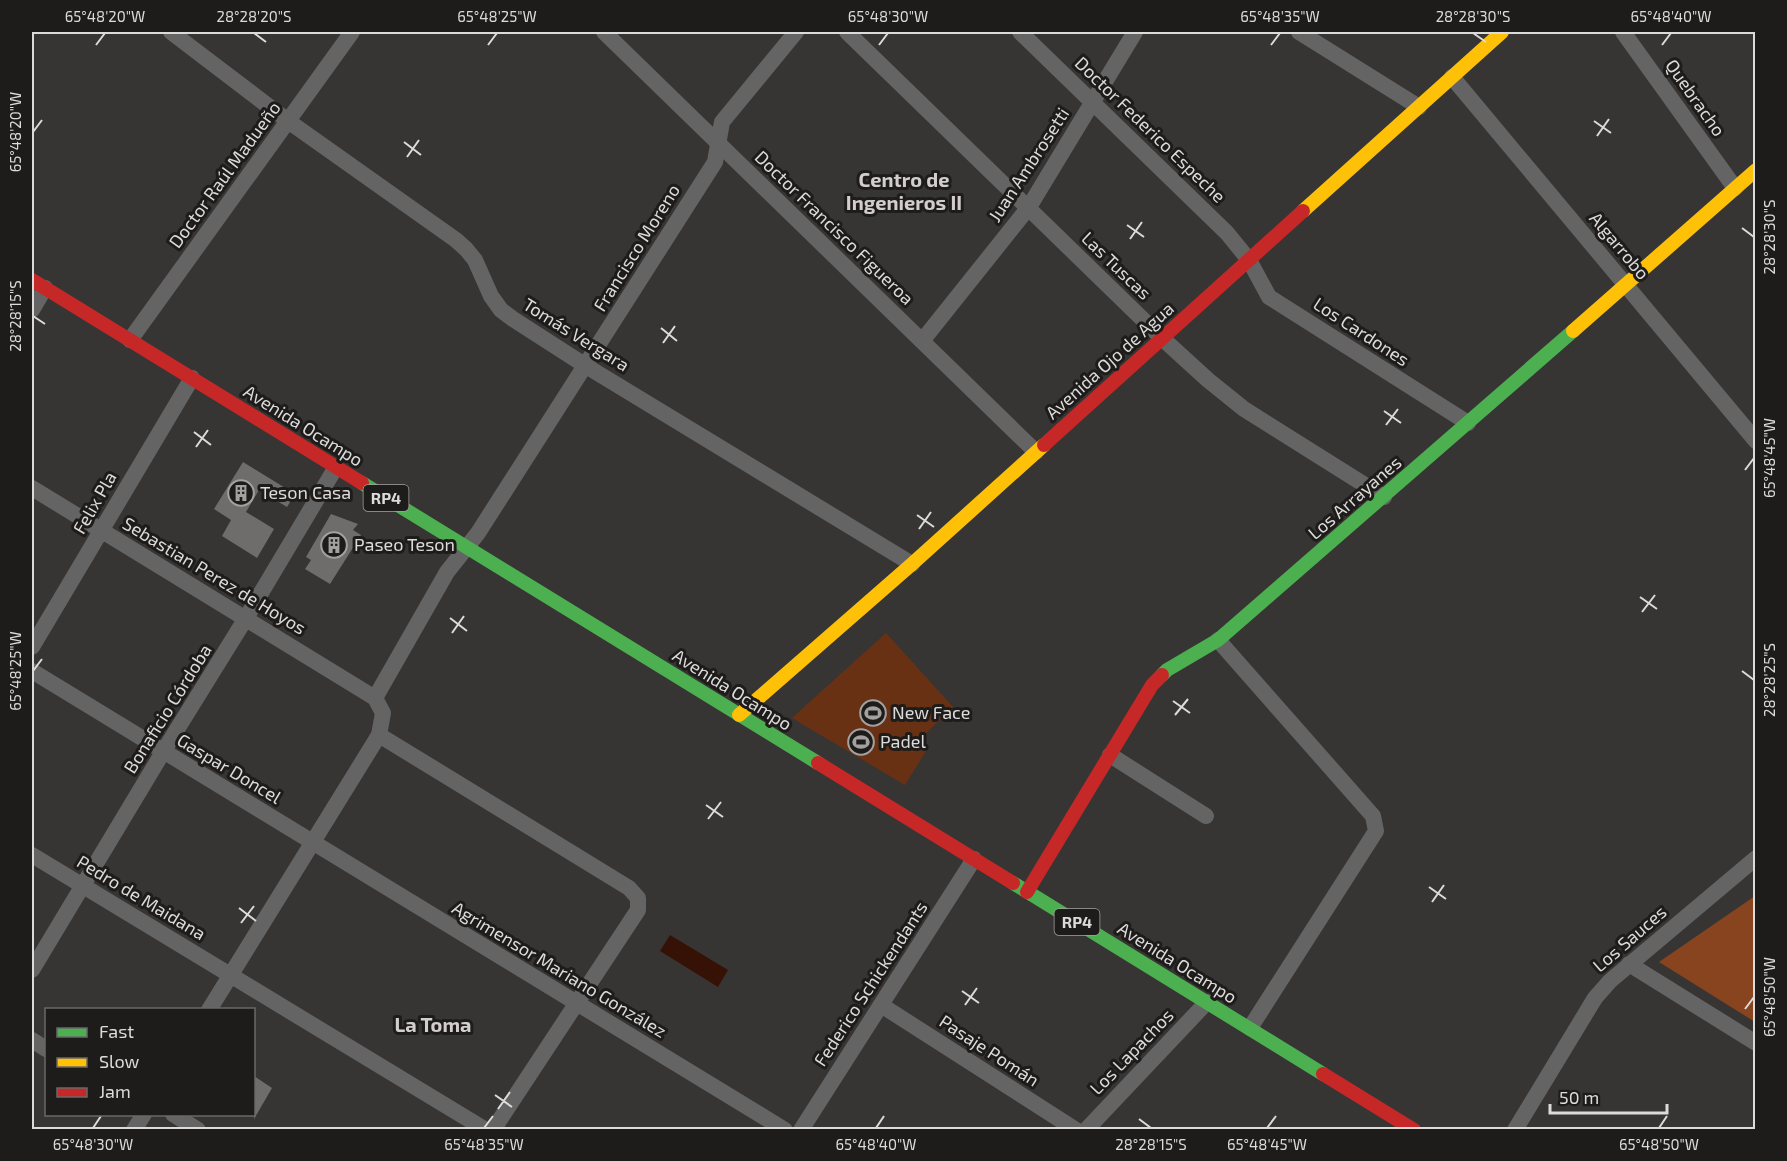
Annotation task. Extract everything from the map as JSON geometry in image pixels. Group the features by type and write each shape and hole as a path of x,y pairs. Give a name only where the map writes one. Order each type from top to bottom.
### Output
{"main road":[{"name":"Avenida Ojo de Agua","path":"740,715 912,564 1502,32"},
{"name":"Los Arrayanes","path":"1027,892 1152,685 1167,670 1218,640 1755,170"},
{"name":"Avenida Ocampo","path":"38,284 1414,1130"}],"street":[{"name":"Tomás Vergara","path":"171,32 288,120 456,240 475,260 491,296 501,310 513,320 912,564"},
{"name":"Doctor Raúl Madueño","path":"130,340 352,32"},
{"name":"Doctor Francisco Figueroa","path":"604,32 1036,452"},
{"name":"Francisco Moreno","path":"375,698 447,572 485,523 715,162 722,122 796,32"},
{"name":"Las Tuscas","path":"847,32 1208,380 1244,409 1384,497"},
{"name":"Doctor Federico Espeche","path":"1020,32 1227,233 1249,260"},
{"name":"Juan Ambrosetti","path":"922,341 1029,207 1135,32"},
{"path":"1299,32 1323,38 1419,107"},
{"name":"Quebracho","path":"1623,32 1735,188"},
{"name":"Algarrobo","path":"1452,77 1755,441"},
{"name":"Los Cardones","path":"1249,260 1269,297 1468,423"},
{"path":"32,310 38,284"},
{"name":"Felix Pla","path":"32,647 192,378"},
{"name":"Bonaficio Córdoba","path":"32,970 336,467"},
{"name":"Sebastian Perez de Hoyos","path":"32,488 375,698"},
{"path":"1218,640 1374,816 1376,831 1250,1028"},
{"name":"Gaspar Doncel","path":"32,671 313,843"},
{"path":"210,1008 380,735 383,712 375,698"},
{"path":"380,735 629,888 638,898 638,910 493,1130"},
{"path":"1110,755 1206,816"},
{"name":"Agrimensor Mariano González","path":"313,843 785,1130"},
{"name":"Pedro de Maidana","path":"32,855 486,1130"},
{"name":"Los Sauces","path":"1515,1130 1595,998 1610,981 1755,858"},
{"name":"Federico Schickendants","path":"801,1130 974,859"},
{"path":"1629,964 1755,1043"},
{"name":"Los Lapachos","path":"1086,1130 1207,1002"},
{"name":"Pasaje Pomán","path":"881,1005 1076,1130"},
{"path":"32,1040 45,1048"},
{"path":"134,1130 143,1116"},
{"path":"176,1116 198,1130"}],"shaded area":[{"name":"New Face","path":"886,633 953,707 915,744 926,751 905,785 792,718"},
{"path":"1755,896 1755,1022 1659,962"},
{"path":"670,935 728,970 718,987 660,951"}],"building":[{"path":"243,462 295,494 287,507 259,490 246,512 274,529 257,558 222,536 231,520 214,509"},
{"name":"Paseo Teson","path":"331,514 358,524 353,530 361,535 330,584 305,569 311,560 306,557"},
{"path":"255,1077 272,1088 254,1119 255,1116"}],"traffic: fast":[{"path":"1162,675 1218,640 1573,331"},
{"path":"362,483 818,763"},
{"path":"1013,883 1323,1074"}],"traffic: slow":[{"path":"1303,211 1502,32"},
{"path":"1573,331 1756,170"},
{"path":"739,715 1044,445"}],"traffic: jam":[{"path":"1044,445 1303,211"},
{"path":"32,280 362,483"},
{"path":"1027,892 1152,685 1162,675"},
{"path":"818,763 1013,883"},
{"path":"1323,1074 1414,1130"}],"place":[{"name":"Teson Casa","path":"241,493"},
{"name":"Paseo Teson","path":"334,545"},
{"name":"New Face","path":"873,713"},
{"name":"Padel","path":"861,742"}],"district":[{"name":"Centro de Ingenieros II","path":"904,192"},
{"name":"La Toma","path":"433,1025"}]}
